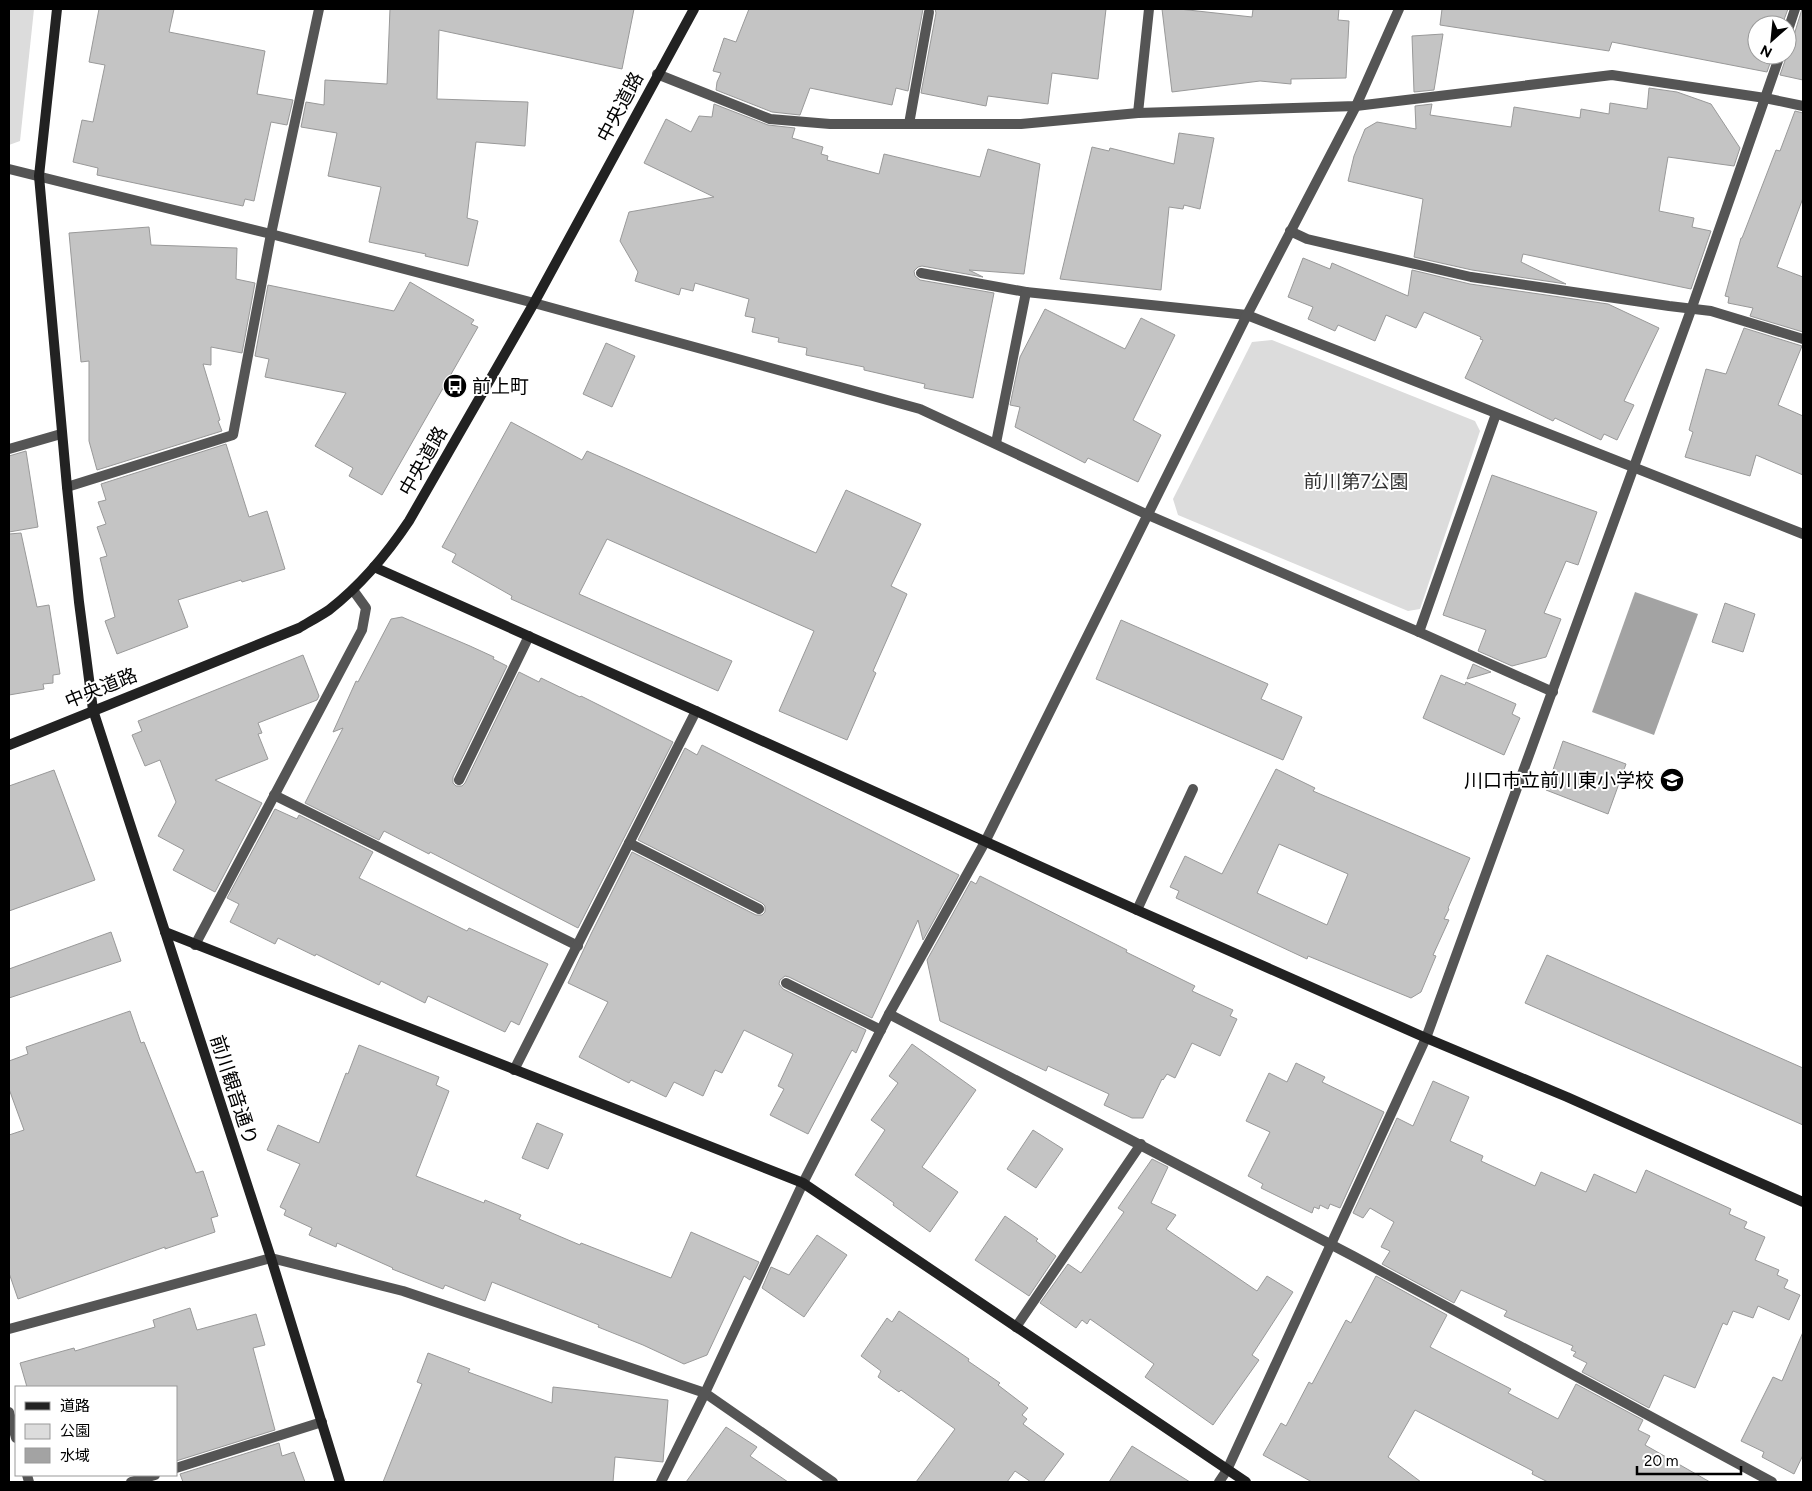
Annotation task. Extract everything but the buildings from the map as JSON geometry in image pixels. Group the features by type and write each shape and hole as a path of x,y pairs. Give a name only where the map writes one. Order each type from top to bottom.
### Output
{"street":[{"name":"前川観音通り","path":"57,9 39,176 66,487 93,710 271,1258 340,1482"},
{"path":"66,487 233,435 272,234 319,9"},
{"name":"中央道路","path":"9,745 299,628 327,611 353,590 393,545 409,521 534,303 694,9"},
{"path":"1138,113 1149,9"},
{"path":"661,1482 705,1394 803,1183 881,1030 985,842 1247,315 1356,106 1399,9"},
{"path":"909,124 929,12"},
{"path":"1219,1482 1228,1470 1426,1038 1692,310 1777,65"},
{"path":"657,74 770,119 830,124 1021,124 1138,113 1356,106 1612,75 1765,98 1803,106"},
{"path":"9,169 272,234 534,303 920,409 1148,515 1553,692"},
{"path":"1290,231 1307,239 1471,277 1692,310 1711,311 1803,339"},
{"path":"921,273 1026,292 1247,315 1803,534"},
{"path":"996,443 1026,292"},
{"path":"1419,632 1496,414"},
{"path":"9,449 61,434"},
{"path":"374,567 1137,910 1426,1038 1568,1096 1803,1202"},
{"path":"195,945 362,630 366,608 353,590"},
{"path":"459,780 529,636"},
{"path":"514,1070 696,711"},
{"path":"1137,910 1193,789"},
{"path":"274,795 578,946"},
{"path":"629,843 759,909"},
{"path":"165,932 803,1183 1246,1482"},
{"path":"786,983 881,1030"},
{"path":"890,1014 1141,1144 1772,1482"},
{"path":"1016,1327 1141,1144"},
{"path":"9,1329 271,1258 403,1291 705,1394 834,1482"},
{"path":"9,1412 15,1434"},
{"path":"178,1467 322,1422"},
{"path":"131,1482 152,1476"}],"green space":[{"path":"9,9 34,9 20,141 9,145"},
{"name":"前川第7公園","path":"1272,340 1475,421 1480,431 1420,609 1408,611 1178,515 1173,499 1252,342"}],"water":[{"path":"1635,592 1698,614 1654,735 1592,712"}],"place":[{"name":"前上町","path":"455,386"},
{"name":"川口市立前川東小学校","path":"1672,780"}]}
